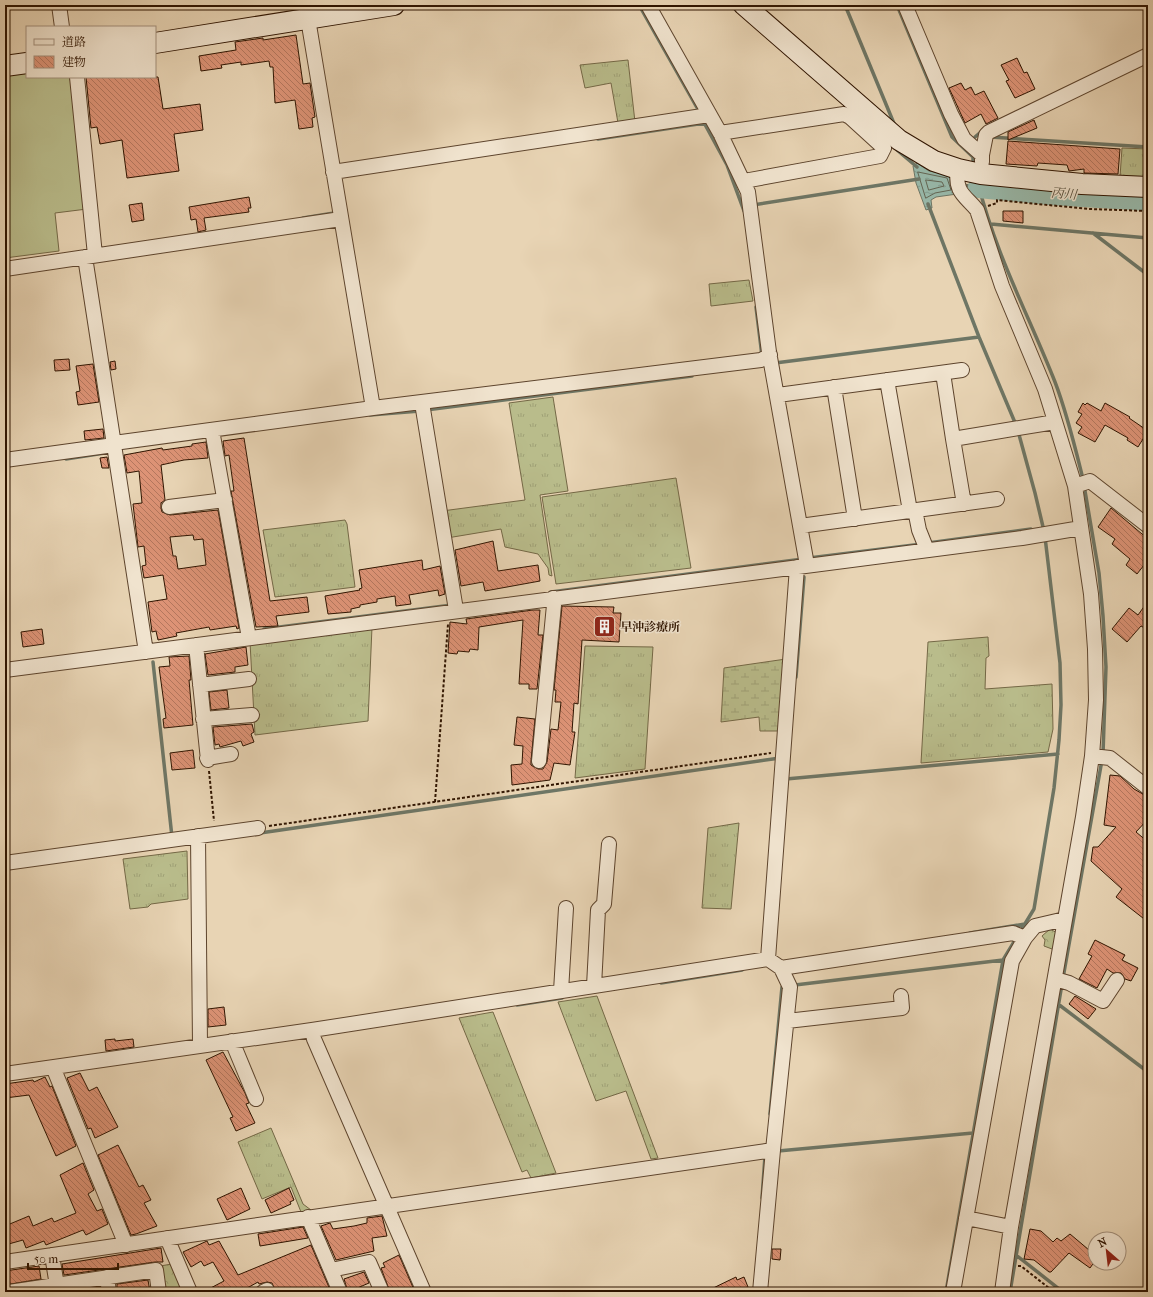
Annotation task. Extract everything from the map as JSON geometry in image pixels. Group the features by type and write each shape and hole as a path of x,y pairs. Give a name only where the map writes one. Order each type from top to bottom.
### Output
{"street":[{"path":"59,5 62,26"},
{"path":"156,43 394,5"},
{"path":"648,5 704,115 720,133 744,181 751,206 768,360 778,395 800,526 804,562 778,806 768,959"},
{"path":"744,5 879,133 884,148 880,156 744,181"},
{"path":"905,5 951,114 982,164"},
{"path":"308,19 373,408"},
{"path":"982,164 985,137 1148,55"},
{"path":"5,66 26,63"},
{"path":"76,78 92,212 92,252 117,446 146,647"},
{"path":"720,133 844,114 879,133 899,140 959,179 963,196 978,210 1002,286 1046,389 1055,422 1081,484 1081,528 1090,586 1094,634 1099,757 1065,919 1062,981 1011,1227 1002,1292"},
{"path":"333,172 704,115"},
{"path":"959,179 982,164 1082,184 1148,187"},
{"path":"5,269 92,252 341,219"},
{"path":"5,460 213,434 373,408 422,408 768,360"},
{"path":"778,395 962,370"},
{"path":"942,373 964,504"},
{"path":"887,380 912,511 927,550"},
{"path":"834,387 855,518"},
{"path":"422,408 453,608"},
{"path":"953,438 1055,422"},
{"path":"213,434 248,634"},
{"path":"1081,484 1090,481 1148,526"},
{"path":"800,526 997,499"},
{"path":"169,507 225,500"},
{"path":"5,670 146,647 196,645 248,634 453,608 553,598 804,562 927,550 1081,528"},
{"path":"539,761 554,605 553,598"},
{"path":"196,645 208,759 232,754"},
{"path":"200,685 249,679"},
{"path":"204,719 252,715"},
{"path":"1099,757 1110,758 1148,788"},
{"path":"5,863 172,840 198,840 215,834 258,828"},
{"path":"198,840 200,1045"},
{"path":"594,986 598,910 604,904 609,844"},
{"path":"561,991 566,908"},
{"path":"781,968 1020,936 1035,926 1065,919"},
{"path":"953,1292 1012,960 1020,936"},
{"path":"5,1074 55,1070 200,1045 233,1045 313,1033 561,991 768,959 781,968 790,987 760,1292"},
{"path":"1062,981 1103,1002 1117,980"},
{"path":"787,1021 902,1008 901,996"},
{"path":"313,1033 424,1292"},
{"path":"233,1045 256,1099"},
{"path":"55,1070 126,1245"},
{"path":"5,1262 52,1259 126,1245 168,1241 309,1220 386,1205 773,1150"},
{"path":"966,1218 1011,1227"},
{"path":"309,1220 340,1292"},
{"path":"168,1241 190,1292"},
{"path":"52,1259 57,1288"},
{"path":"331,1270 369,1262 382,1292"},
{"path":"9,1292 57,1288 107,1277 156,1270 159,1292"},
{"path":"107,1277 109,1292"},
{"path":"263,1292 267,1290 268,1292"}],"path":[{"path":"990,205 997,203 997,200 1089,209 1148,211"},
{"path":"435,802 453,608"},
{"path":"258,828 755,756 783,755"},
{"path":"208,759 215,834"},
{"path":"1019,1266 1054,1292"}],"green space":[{"path":"628,60 635,122 618,123 611,83 585,88 580,65"},
{"path":"26,70 26,78 70,78 87,209 55,213 59,251 5,258 5,73"},
{"path":"1122,148 1148,149 1148,179 1120,177"},
{"path":"749,280 753,301 711,306 709,284"},
{"path":"553,397 568,491 540,495 552,576 549,575 548,568 538,554 505,547 501,529 447,538 442,511 525,500 509,403"},
{"path":"676,478 691,568 556,584 542,497"},
{"path":"345,520 347,524 355,587 275,597 263,530"},
{"path":"372,627 368,721 255,735 250,642"},
{"path":"988,637 989,656 986,658 985,689 1052,684 1053,729 1048,752 921,763 928,642"},
{"path":"585,646 653,647 645,769 575,778"},
{"path":"786,659 780,731 760,731 759,717 721,722 724,668"},
{"path":"739,823 731,909 702,908 708,828"},
{"path":"187,851 188,899 151,904 148,907 130,909 123,859"},
{"path":"1050,929 1059,934 1057,947 1052,949 1044,946 1045,940 1042,936"},
{"path":"597,996 658,1158 651,1159 626,1091 596,1101 558,1002"},
{"path":"493,1012 556,1173 531,1178 527,1170 522,1172 459,1018"},
{"path":"271,1128 303,1204 311,1210 301,1212 291,1187 262,1199 238,1142"},
{"path":"172,1264 183,1292 164,1292 160,1266"}],"water":[{"path":"917,163 929,171 950,175 957,194 936,197 931,200 932,208 926,210 916,183 913,166"}],"building":[{"path":"296,35 303,84 310,83 315,117 312,118 313,127 299,129 295,100 275,103 273,67 270,67 269,61 241,65 241,62 221,65 222,68 201,71 199,56 236,50 235,42 263,38 263,40"},
{"path":"1017,58 1024,73 1027,72 1035,89 1015,98 1006,81 1009,80 1001,65"},
{"path":"158,77 163,109 200,104 203,130 174,134 179,171 127,178 122,140 100,144 97,127 91,128 86,78"},
{"path":"961,83 965,90 971,87 975,95 984,91 998,118 986,124 981,114 965,123 949,88"},
{"path":"1034,120 1037,128 1008,140 1008,132"},
{"path":"1008,141 1120,149 1118,174 1084,173 1084,169 1069,171 1067,165 1038,163 1037,166 1006,164"},
{"path":"249,197 251,208 248,208 249,212 204,218 206,230 198,232 196,219 191,220 189,207"},
{"path":"142,203 144,220 132,222 129,205"},
{"path":"1003,211 1023,211 1023,223 1003,221"},
{"path":"69,359 70,370 55,371 54,360"},
{"path":"115,361 116,369 111,370 110,362"},
{"path":"93,364 99,402 78,405 76,392 80,391 76,366"},
{"path":"1083,403 1085,405 1087,403 1101,411 1105,403 1130,417 1129,418 1148,431 1138,447 1127,440 1128,438 1105,425 1095,442 1078,433 1082,427 1076,423 1082,414 1078,412"},
{"path":"103,429 104,438 85,440 84,431"},
{"path":"244,438 270,601 307,597 309,612 276,616 278,626 256,627 231,491 234,491 229,455 225,456 223,441"},
{"path":"206,442 208,458 184,460 161,465 165,500 161,503 162,512 170,515 218,510 239,628 237,629 236,626 210,630 209,627 176,633 177,636 158,640 156,631 152,632 148,602 167,599 163,575 144,578 142,566 146,565 144,546 138,547 133,504 142,503 139,471 127,473 124,455 162,448 163,450 192,446 192,444","holes":["193,535 194,540 203,539 206,565 178,569 176,556 173,556 170,537"]},
{"path":"107,457 109,468 102,468 100,458"},
{"path":"1111,508 1148,539 1148,560 1137,574 1126,565 1130,559 1112,544 1115,539 1098,527"},
{"path":"493,541 498,571 538,565 540,581 485,591 483,582 461,586 455,550"},
{"path":"422,560 423,570 440,566 445,594 439,596 438,590 409,595 411,604 396,606 395,596 377,599 377,602 360,605 360,607 351,609 351,612 328,614 325,596 360,590 359,589 362,588 359,570"},
{"path":"1148,601 1148,630 1141,626 1127,642 1112,629 1129,608 1138,615"},
{"path":"562,606 614,607 613,613 621,613 619,642 582,640 578,704 574,703 572,732 575,732 570,765 554,763 550,780 512,785 511,765 522,764 523,746 514,745 517,717 535,719 531,765 538,769 543,769 547,762 551,729 558,730 561,702 555,702 556,690 554,690"},
{"path":"540,610 538,635 543,635 537,689 529,689 529,684 519,684 523,620 479,627 478,650 470,649 469,652 458,651 457,654 448,653 450,622 467,624 466,619"},
{"path":"42,629 44,644 23,647 21,632"},
{"path":"246,647 248,665 235,667 235,672 208,675 205,654"},
{"path":"189,656 191,680 189,680 193,725 164,728 163,719 166,718 159,667 170,666 169,657"},
{"path":"227,690 229,708 211,710 209,692"},
{"path":"252,724 254,732 251,734 254,742 243,746 241,741 220,747 219,744 215,745 213,727"},
{"path":"193,750 195,768 172,770 170,753"},
{"path":"1110,775 1120,776 1134,789 1148,797 1148,819 1136,832 1148,842 1148,922 1116,897 1122,889 1091,861 1093,847 1098,847 1116,827 1104,825"},
{"path":"1095,940 1125,955 1122,960 1138,968 1131,981 1125,979 1121,973 1113,973 1107,969 1097,988 1079,979 1092,956 1088,954"},
{"path":"1075,996 1096,1009 1088,1019 1069,1004"},
{"path":"224,1007 226,1025 208,1027 208,1009"},
{"path":"115,1039 115,1041 133,1039 134,1047 106,1051 105,1040"},
{"path":"223,1052 245,1093 249,1103 246,1104 255,1123 236,1131 230,1118 233,1117 206,1060"},
{"path":"80,1073 89,1091 97,1087 118,1127 95,1138 91,1128 88,1129 67,1078"},
{"path":"45,1077 50,1087 52,1086 76,1146 56,1156 29,1095 5,1098 5,1084 33,1080 34,1082"},
{"path":"118,1145 139,1187 143,1185 151,1200 144,1203 157,1226 131,1235 98,1155"},
{"path":"83,1163 94,1190 88,1194 97,1211 102,1209 108,1224 86,1235 83,1230 46,1245 44,1241 26,1248 23,1240 5,1245 5,1226 29,1216 33,1226 52,1218 54,1222 76,1213 60,1175"},
{"path":"241,1188 250,1209 227,1220 217,1199"},
{"path":"289,1188 294,1200 290,1202 291,1204 271,1213 265,1200"},
{"path":"382,1216 387,1236 372,1238 374,1251 336,1260 321,1226 330,1223 333,1229 354,1226 367,1223 367,1218"},
{"path":"303,1227 308,1238 260,1246 258,1234"},
{"path":"1030,1229 1041,1231 1053,1242 1057,1238 1061,1241 1070,1234 1087,1248 1087,1266 1069,1253 1051,1272 1034,1260 1024,1259"},
{"path":"207,1241 209,1245 219,1241 238,1275 311,1245 331,1292 276,1292 272,1283 267,1282 259,1284 258,1282 240,1292 203,1292 224,1281 213,1262 204,1266 201,1261 191,1267 183,1252"},
{"path":"161,1248 163,1262 64,1275 62,1264"},
{"path":"772,1249 781,1249 780,1260 772,1259"},
{"path":"399,1255 415,1292 390,1292 381,1268 385,1267 383,1263"},
{"path":"39,1266 41,1279 5,1285 5,1271"},
{"path":"364,1272 369,1283 348,1292 344,1279"},
{"path":"736,1277 737,1280 744,1277 750,1292 705,1292"},
{"path":"148,1280 150,1292 117,1292 117,1284"},
{"path":"100,1287 100,1292 66,1292"}],"waterway":[{"path":"639,5 700,113"},
{"path":"731,5 737,11"},
{"path":"845,5 895,126"},
{"path":"897,5 952,137 973,157 973,162"},
{"path":"702,119 727,165 744,211"},
{"path":"598,139 705,123"},
{"path":"975,137 982,131"},
{"path":"990,137 1148,147"},
{"path":"897,150 917,167"},
{"path":"753,205 919,179"},
{"path":"978,183 985,209 1003,259 1055,382 1083,479"},
{"path":"961,185 979,187"},
{"name":"丙川","path":"979,187 1049,194 1148,200"},
{"path":"928,204 979,337 1016,425"},
{"path":"303,218 334,213"},
{"path":"991,224 1148,238"},
{"path":"1093,233 1148,275"},
{"path":"756,307 762,356"},
{"path":"775,363 979,337"},
{"path":"426,410 692,376"},
{"path":"370,415 420,411"},
{"path":"1018,431 1044,531"},
{"path":"66,459 111,452"},
{"path":"1084,485 1099,573 1103,616 1106,667 1103,754"},
{"path":"928,543 1031,529"},
{"path":"1020,932 1034,909 1054,788 1059,740 1061,705 1060,663 1045,537"},
{"path":"809,558 922,544"},
{"path":"551,592 803,559"},
{"path":"796,677 804,577"},
{"path":"264,629 452,605"},
{"path":"153,662 172,837"},
{"path":"786,779 1058,754"},
{"path":"260,833 780,758"},
{"path":"1063,978 1102,760"},
{"path":"970,933 1025,924"},
{"path":"946,1292 1003,960 1017,937"},
{"path":"795,985 1003,960"},
{"path":"661,983 742,970"},
{"path":"1010,1292 1062,984"},
{"path":"770,1114 782,987"},
{"path":"517,1005 562,998"},
{"path":"1058,1004 1148,1072"},
{"path":"778,1151 973,1133"},
{"path":"762,1198 765,1156"},
{"path":"1016,1255 1063,1292"}],"place":[{"name":"早沖診療所","path":"605,627"}]}
